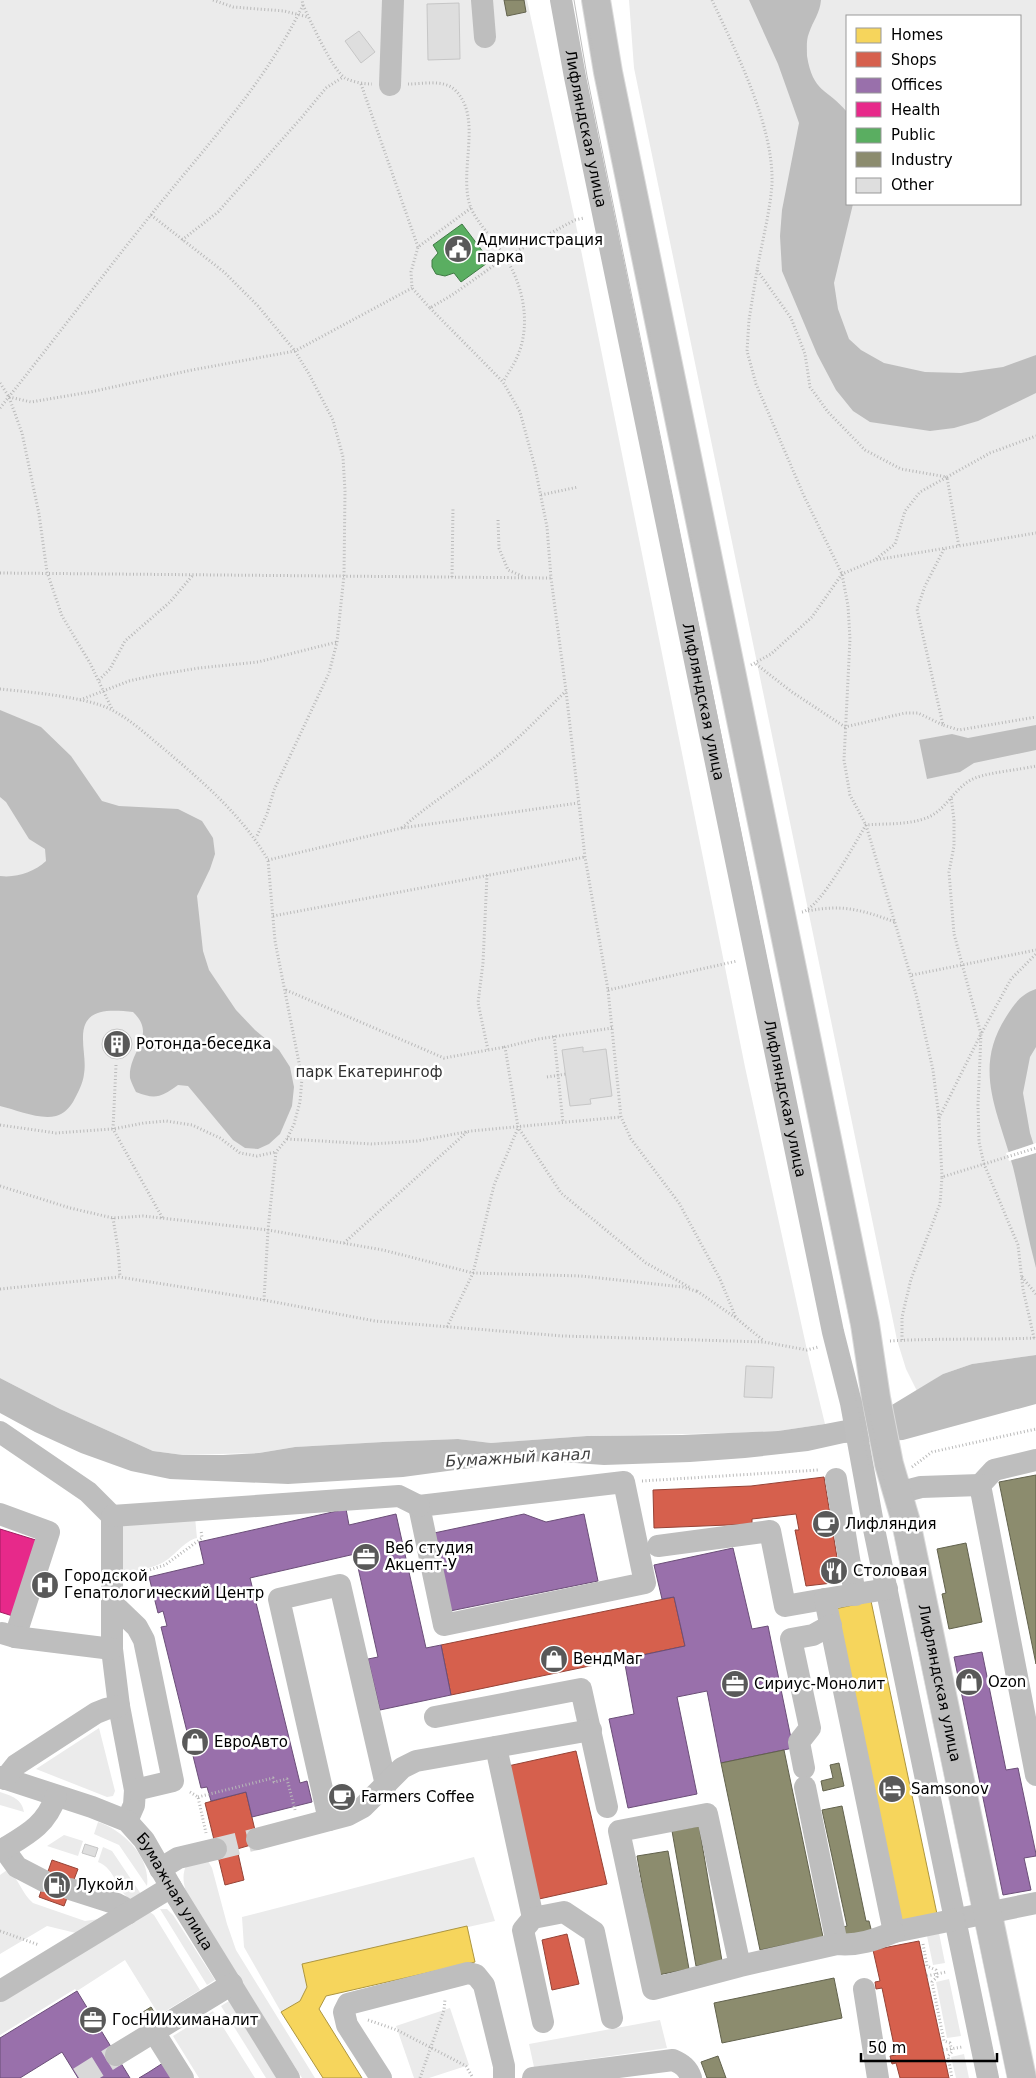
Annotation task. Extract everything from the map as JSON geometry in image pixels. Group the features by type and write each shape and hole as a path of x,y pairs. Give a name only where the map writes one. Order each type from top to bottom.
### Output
{"main road":[{"path":"596,0 610,82 865,1324 864,1401"},
{"name":"Лифляндская улица","path":"864,1401 898,1493 906,1522 1022,2078"}],"street":[{"path":"390,85 393,0"},
{"path":"482,0 485,37"},
{"name":"Лифляндская улица","path":"561,0 577,87 829,1313 864,1401"},
{"path":"0,1432 88,1492 112,1516 112,1649 119,1706 135,1790 134,1805 127,1821"},
{"path":"898,1493 921,1487 980,1484 994,1470 1036,1460"},
{"path":"888,1467 887,1589 988,2078"},
{"path":"827,1474 855,1595"},
{"path":"112,1516 399,1496 419,1506 624,1482 645,1583 444,1624 419,1506"},
{"path":"980,1484 1036,1776"},
{"path":"0,1514 49,1532 7,1635 112,1649"},
{"path":"658,1546 770,1532 785,1606 887,1589"},
{"path":"329,1820 278,1599 340,1585 386,1785"},
{"path":"825,1599 894,1932"},
{"path":"112,1604 137,1627 144,1640 173,1781 135,1790"},
{"path":"830,1625 813,1635 791,1640 810,1728 799,1742 804,1778 836,1944"},
{"path":"435,1717 581,1689 607,1807"},
{"path":"3,1778 16,1765 96,1713 119,1706"},
{"path":"257,1839 348,1815 363,1807 402,1768 416,1761 590,1730"},
{"path":"496,1747 533,1918"},
{"name":"Бумажная улица","path":"3,1778 92,1807 127,1821 144,1840 165,1878 290,2078"},
{"path":"44,1881 17,1867 2,1850 30,1833 43,1822 51,1810 56,1796"},
{"path":"740,1966 707,1814 620,1832 653,1989 740,1966 836,1944 851,1945 919,1926 1036,1903"},
{"path":"0,1991 127,1914 165,1878 178,1858 213,1850"},
{"path":"70,1889 117,1904 123,1907 127,1914"},
{"path":"543,2022 524,1930 533,1918 564,1912 594,1932 612,2018"},
{"path":"381,2078 347,2025 344,2012 348,2004 468,1973 476,1975 484,1985 504,2066 504,2078"},
{"path":"116,2055 141,2034 232,1984"},
{"path":"864,1989 878,2078"},
{"path":"141,2034 183,2078"},
{"path":"533,2078 673,2060 682,2064 690,2073 691,2078"}],"path":[{"path":"214,0 233,6 299,13 308,17"},
{"path":"302,0 319,38 343,77 361,84 444,83 455,89 465,104 469,127 467,188 471,208 506,257 523,297 525,316 519,354 503,382"},
{"path":"712,0 763,120 769,152 772,184 748,320 747,351 756,384 804,496 842,574 848,606 850,639 844,760 850,795 866,825 912,975 933,1070 939,1118 942,1177 940,1204 908,1289 902,1317 902,1340"},
{"path":"0,408 261,78 303,5"},
{"path":"182,240 218,212 302,118 326,88 343,77"},
{"path":"361,84 418,247 411,272 412,288 503,382 520,412 547,527 551,578 578,803 585,857 608,990 621,1117 631,1139 680,1203 720,1279 736,1318"},
{"path":"418,247 471,208"},
{"path":"151,215 224,272 258,306 295,351 333,420 343,457 345,491 344,575 337,642 330,673 278,782 256,838"},
{"path":"430,308 506,257 575,220 588,217"},
{"path":"757,270 790,318 805,354 810,387 828,412 866,450 901,469 947,478"},
{"path":"9,397 31,402 295,351 412,288"},
{"path":"0,383 9,397 22,433 39,514 47,572 62,616 99,680 112,710"},
{"path":"745,667 756,664 771,654 812,617 842,574 874,560 895,544 905,511 920,492 990,453 1036,436"},
{"path":"947,478 959,547"},
{"path":"541,495 578,487"},
{"path":"452,577 453,507"},
{"path":"498,520 499,548 508,570 527,578"},
{"path":"874,560 1036,533"},
{"path":"943,725 917,609 925,586 944,549"},
{"path":"0,573 551,578"},
{"path":"99,680 110,669 125,641 170,602 193,574"},
{"path":"80,700 129,682 156,675 199,668 258,662 337,642"},
{"path":"756,664 792,692 845,727 905,713 918,713 943,725 959,730 1036,717"},
{"path":"0,689 80,700 112,710 142,730 206,786 256,838 268,860 275,941 302,1078 300,1102 294,1124 287,1139 276,1152 268,1230 264,1300"},
{"path":"402,828 416,815 497,756 526,732 566,691"},
{"path":"866,825 912,822 929,817 939,811 951,796 974,778 1036,766"},
{"path":"882,1341 924,1338 998,1340 1035,1338 1022,1277 1018,1245 984,1164 979,1142 978,1105 981,1034 954,934 949,872 954,837 951,796"},
{"path":"268,860 402,828 578,803"},
{"path":"808,911 821,898 866,825"},
{"path":"273,916 585,857"},
{"path":"487,875 484,963 478,1003 488,1050"},
{"path":"797,913 844,907 870,913 895,922"},
{"path":"912,975 962,964 1036,952"},
{"path":"939,1118 1011,978 1036,952"},
{"path":"608,990 740,960"},
{"path":"286,990 444,1058 554,1036 612,1028"},
{"path":"554,1036 563,1123"},
{"path":"505,1047 518,1127 561,1193 646,1263 699,1292 736,1318 764,1342"},
{"path":"116,1065 113,1129 163,1219"},
{"path":"547,1078 566,1074"},
{"path":"287,1139 372,1144 417,1141 468,1131 621,1117"},
{"path":"0,1125 56,1133 113,1129 166,1120 192,1125 220,1138 240,1152 257,1156 276,1152"},
{"path":"447,1327 473,1273 494,1185 518,1127"},
{"path":"344,1243 468,1131"},
{"path":"942,1177 1036,1148"},
{"path":"0,1186 70,1208 113,1218 143,1216 268,1230 383,1250 473,1273 581,1276 683,1287 699,1292"},
{"path":"113,1218 120,1277"},
{"path":"0,1289 120,1277 264,1300 376,1321 564,1336 764,1342 807,1350 821,1346"},
{"path":"1022,1277 1036,1294"},
{"path":"888,1467 932,1452 1036,1429"},
{"path":"624,1482 827,1474"},
{"path":"125,1577 165,1565 198,1540"},
{"path":"198,1797 273,1778 274,1782 287,1779 294,1806"},
{"path":"173,1781 198,1797 213,1850"},
{"path":"919,1926 928,1966 936,1970 937,1974"},
{"path":"0,1930 62,1953"},
{"path":"927,1976 937,1974"},
{"path":"937,1974 937,1977 932,1982 944,2041 950,2043 952,2052 948,2056 952,2078"},
{"path":"420,2078 444,2010"},
{"path":"397,2030 466,2066 473,2078"},
{"path":"943,2050 951,2048"}],"green space":[{"name":"парк Екатерингоф","path":"0,0 527,0 575,220 745,1067 825,1424 778,1431 587,1436 491,1443 458,1439 383,1442 295,1447 259,1453 183,1455 153,1451 60,1409 0,1378"},
{"path":"629,0 1036,0 1036,1355 972,1364 943,1374 917,1391 906,1369 897,1340 634,68"},
{"path":"195,1517 197,1538 188,1542 162,1563 122,1574 119,1524"},
{"path":"99,1728 115,1791 113,1796 107,1797 36,1769"},
{"path":"0,1792 19,1801 24,1812 0,1805"},
{"path":"98,1822 117,1831 126,1838 140,1855 145,1865 147,1886 119,1845 94,1834"},
{"path":"64,1835 83,1841 78,1856 47,1846"},
{"path":"103,1847 112,1851 141,1894 131,1900 122,1891 109,1870 98,1862"},
{"path":"474,1857 495,1921 302,1964 307,1987 300,2001 281,2012 244,1947 242,1917"},
{"path":"208,1861 212,1868 236,1950 315,2078 302,2078 186,1892 183,1878 187,1863"},
{"path":"7,1870 15,1877 33,1903 85,1921 99,1919 76,1933 47,1926 0,1954 0,1875"},
{"path":"160,1909 167,1909 173,1915 215,1980 207,1985"},
{"path":"150,1912 154,1915 200,1990 159,2015 125,1960 77,1991 75,1989 0,2035 0,2002"},
{"path":"939,1933 945,1963 933,1965 927,1936"},
{"path":"949,1979 961,2036 947,2038 936,1982"},
{"path":"229,2001 277,2078 266,2078 221,2006"},
{"path":"450,2008 469,2065 429,2078 414,2078 396,2026"},
{"path":"213,2011 255,2078 199,2078 173,2036"},
{"path":"660,2020 667,2048 534,2067 529,2044"},
{"path":"964,2054 969,2078 956,2078 951,2057"}],"water":[{"path":"749,0 821,0 818,13 808,36 807,56 817,84 846,111 846,205 853,205 834,283 838,309 849,339 861,350 884,363 925,372 961,373 1003,367 1036,355 1036,393 978,421 954,428 930,431 870,422 853,411 836,390 817,354 782,271 780,236 782,210 799,123 778,64"},
{"path":"0,710 41,727 71,756 102,801 119,806 178,809 202,821 213,838 215,854 197,896 203,951 209,970 236,1010 255,1030 279,1050 290,1067 294,1087 292,1106 280,1134 269,1144 258,1149 245,1148 233,1140 188,1086 178,1085 163,1095 158,1096 149,1096 136,1092 130,1078 131,1068 143,1036 143,1029 133,1012 106,1011 92,1016 87,1021 83,1039 85,1065 83,1081 73,1102 64,1112 56,1116 42,1117 0,1106 0,876 13,876 25,873 46,861 45,849 29,839 6,802 0,797"},
{"path":"1036,725 1036,750 974,763 960,772 927,779 919,740 952,734 968,738"},
{"path":"1036,989 1036,1047 1030,1057 1023,1093 1030,1133 1036,1152 1036,1268 1013,1167 996,1110 990,1074 991,1055 996,1036 1006,1017 1018,1000"},
{"name":"Бумажный канал","path":"1036,1355 1036,1404 903,1440 844,1443 808,1451 690,1462 604,1465 547,1461 507,1463 403,1477 288,1484 170,1479 131,1471 81,1453 35,1432 0,1413 0,1378 60,1409 153,1451 183,1455 259,1453 295,1447 383,1442 458,1439 491,1443 587,1436 778,1431 877,1414 943,1374 972,1364"}],"pier":[{"path":"1036,1143 1036,1153 1009,1161 1006,1153"}],"building: Homes":[{"path":"871,1601 937,1914 901,1922 835,1609"},
{"path":"467,1926 475,1962 326,1996 319,2009 362,2078 323,2078 281,2012 300,2001 307,1987 302,1964"}],"building: Shops":[{"path":"824,1477 841,1582 806,1586 795,1530 799,1530 796,1514 752,1519 752,1524 654,1528 653,1490 751,1486"},
{"path":"674,1597 685,1646 451,1695 441,1645"},
{"path":"576,1751 607,1884 539,1899 508,1766"},
{"name":"Farmers Coffee","path":"347,1790 350,1800 338,1804 334,1793"},
{"path":"246,1792 258,1843 237,1849 244,1880 225,1885 205,1803"},
{"name":"Лукойл","path":"52,1860 78,1869 64,1906 39,1897"},
{"path":"567,1934 579,1984 552,1990 542,1940"},
{"path":"919,1941 949,2078 900,2078 896,2063 892,2064 890,2056 896,2055 882,1988 876,1989 875,1982 880,1981 873,1950"}],"building: Offices":[{"path":"346,1509 349,1525 396,1514 426,1648 441,1645 451,1695 380,1710 368,1659 378,1657 355,1554 250,1578 300,1783 307,1781 312,1802 252,1817 246,1792 211,1801 207,1787 201,1788 161,1627 167,1626 163,1611 158,1613 149,1577 204,1564 199,1542"},
{"path":"524,1514 546,1522 584,1514 598,1581 450,1611 434,1533"},
{"path":"733,1548 752,1629 768,1626 793,1748 721,1763 707,1691 677,1697 697,1794 628,1808 609,1719 634,1714 624,1659 685,1646 674,1597 662,1599 654,1565"},
{"path":"982,1652 1006,1770 1018,1768 1036,1854 1036,1856 1024,1858 1031,1890 1003,1895 954,1657"},
{"path":"77,1991 130,2078 78,2078 62,2052 20,2078 0,2078 0,2038"},
{"path":"163,2063 172,2078 139,2078 149,2072"}],"building: Health":[{"path":"0,1529 39,1541 16,1617 0,1612"}],"building: Public":[{"name":"Администрация парка","path":"462,224 490,261 461,282 454,273 445,276 436,274 432,267 432,260 438,253 433,245"}],"building: Industry":[{"path":"504,0 524,0 526,12 507,16"},
{"path":"1036,1475 1036,1664 999,1482"},
{"path":"966,1543 982,1622 949,1629 942,1594 946,1593 937,1549"},
{"path":"784,1750 823,1937 760,1950 721,1763"},
{"path":"839,1763 844,1786 823,1791 821,1781 833,1778 830,1765"},
{"path":"842,1806 866,1921 869,1921 872,1933 845,1939 843,1927 847,1926 822,1810"},
{"path":"699,1826 722,1961 696,1966 672,1831"},
{"path":"668,1851 689,1969 658,1975 637,1856"},
{"path":"834,1978 842,2018 722,2043 714,2003"},
{"path":"151,2007 156,2015 140,2024 135,2017"},
{"path":"718,2056 726,2078 707,2078 701,2062"}],"building: Other":[{"path":"459,3 460,59 428,60 427,4"},
{"path":"359,31 375,52 361,63 345,41"},
{"name":"Ротонда-беседка","path":"117,1029 128,1033 132,1044 128,1055 117,1059 106,1055 102,1044 106,1033"},
{"path":"583,1047 583,1052 606,1049 612,1096 590,1099 591,1104 570,1106 562,1050"},
{"path":"746,1366 774,1367 772,1398 744,1397"},
{"path":"85,1844 98,1848 95,1857 82,1853"}],"tunnel":[{"path":"216,1849 257,1839"},
{"path":"79,2078 116,2055"}],"tram line":[{"path":"574,0 587,76 870,1468 998,2078"},
{"path":"584,0 597,74 867,1400 1008,2078"}],"place":[{"name":"Администрация парка","path":"458,249"},
{"name":"Ротонда-беседка","path":"117,1044"},
{"name":"Лифляндия","path":"826,1524"},
{"name":"Веб студия Акцепт-У","path":"366,1557"},
{"name":"Столовая","path":"834,1571"},
{"name":"Городской Гепатологический Центр","path":"45,1585"},
{"name":"ВендМаг","path":"554,1659"},
{"name":"Ozon","path":"969,1682"},
{"name":"Сириус-Монолит","path":"735,1684"},
{"name":"ЕвроАвто","path":"195,1742"},
{"name":"Samsonov","path":"892,1789"},
{"name":"Farmers Coffee","path":"342,1797"},
{"name":"Лукойл","path":"57,1885"},
{"name":"ГосНИИхиманалит","path":"93,2020"}]}
